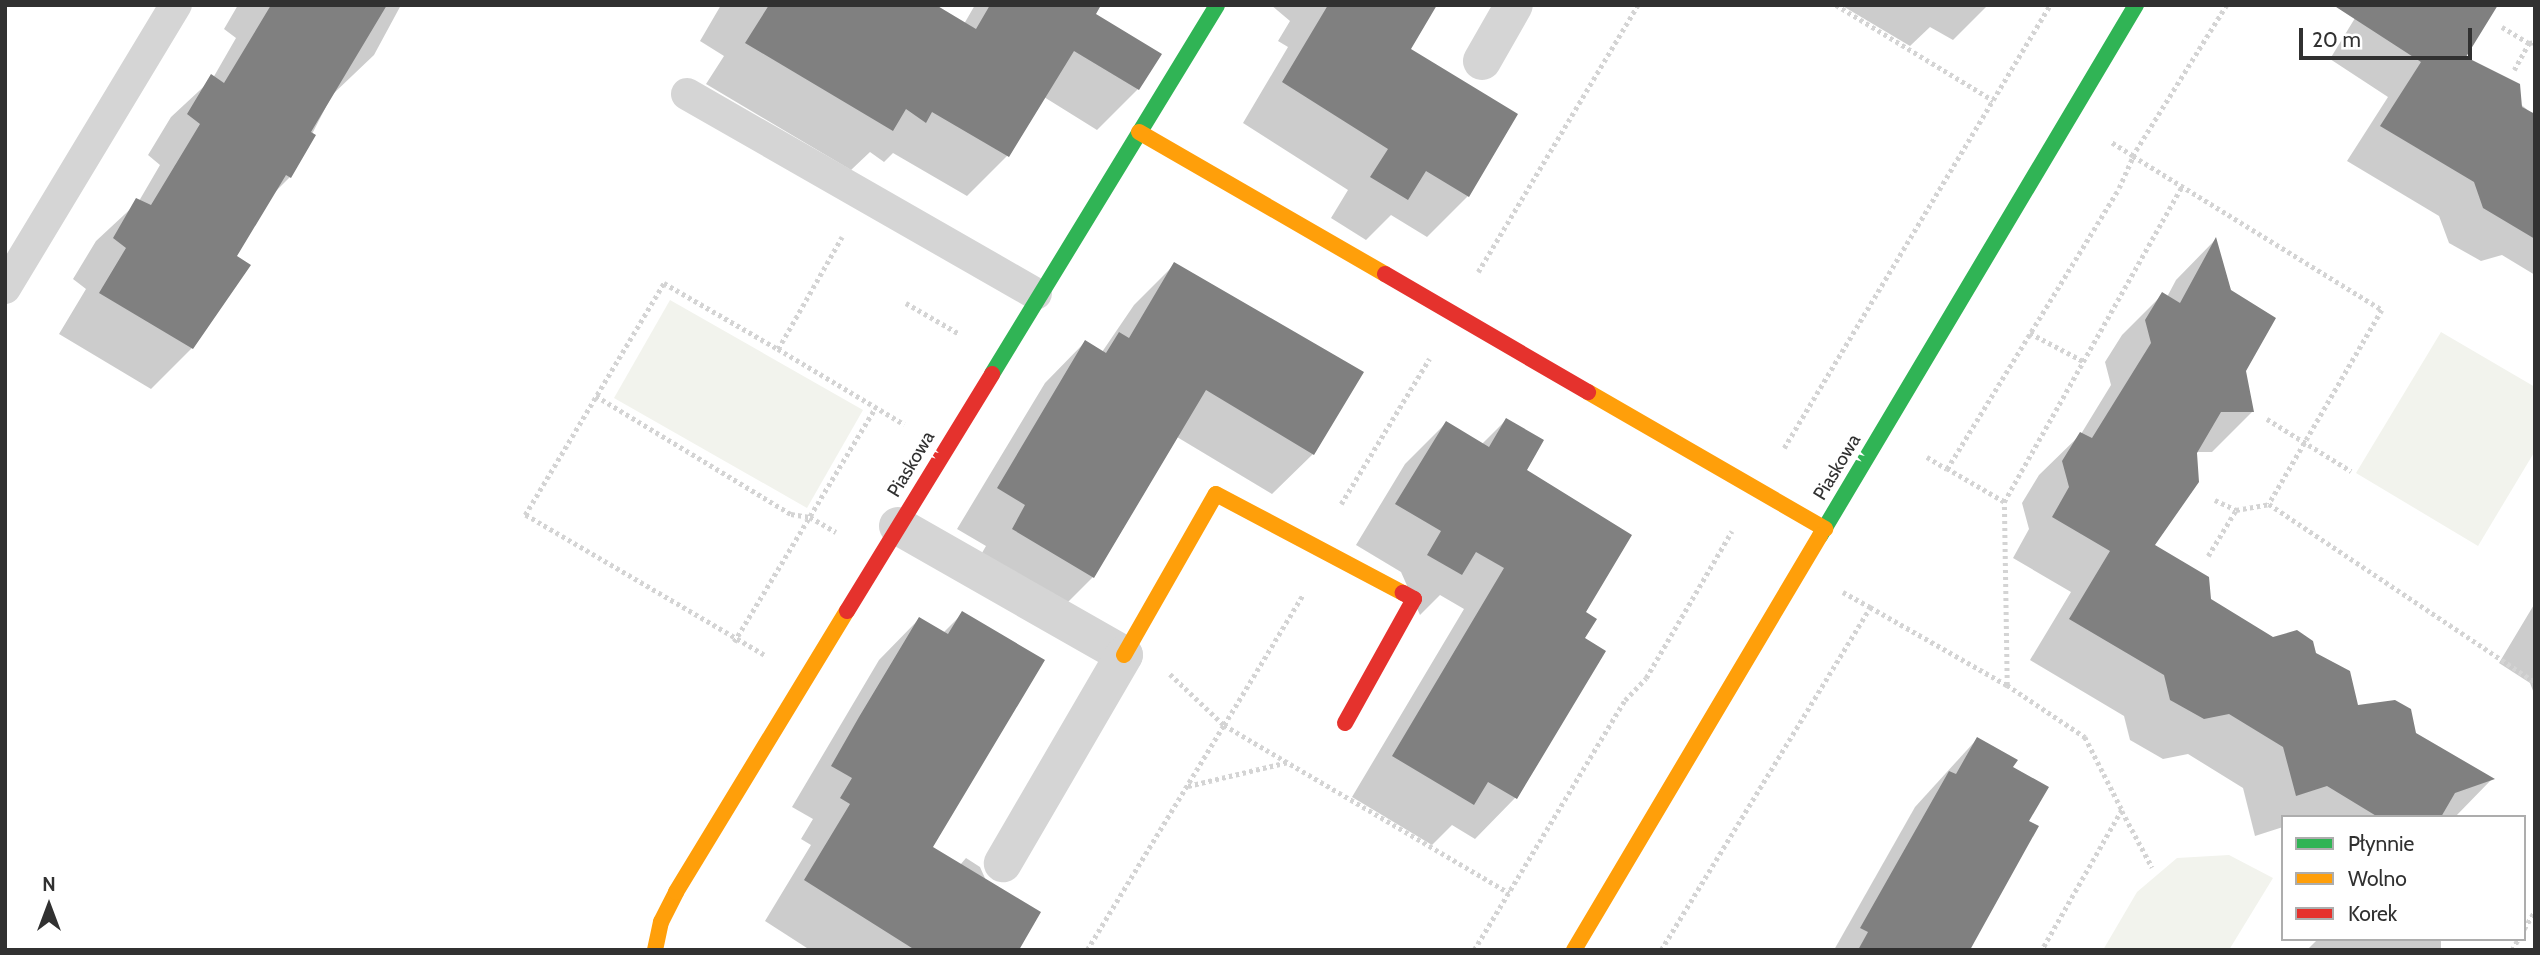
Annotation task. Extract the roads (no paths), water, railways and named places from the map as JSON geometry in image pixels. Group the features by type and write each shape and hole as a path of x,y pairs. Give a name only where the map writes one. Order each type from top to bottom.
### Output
{"street":[{"name":"Piaskowa","path":"655,950 661,922 676,892 1037,294 1217,5"},
{"path":"1482,61 1514,5"},
{"name":"Piaskowa","path":"1574,950 2136,5"},
{"path":"1139,132 1825,528"},
{"path":"1003,863 1216,494 1414,599 1345,723"},
{"path":"898,526 1124,655"}],"lane":[{"path":"5,288 176,5"},
{"path":"687,94 1037,294"}]}
